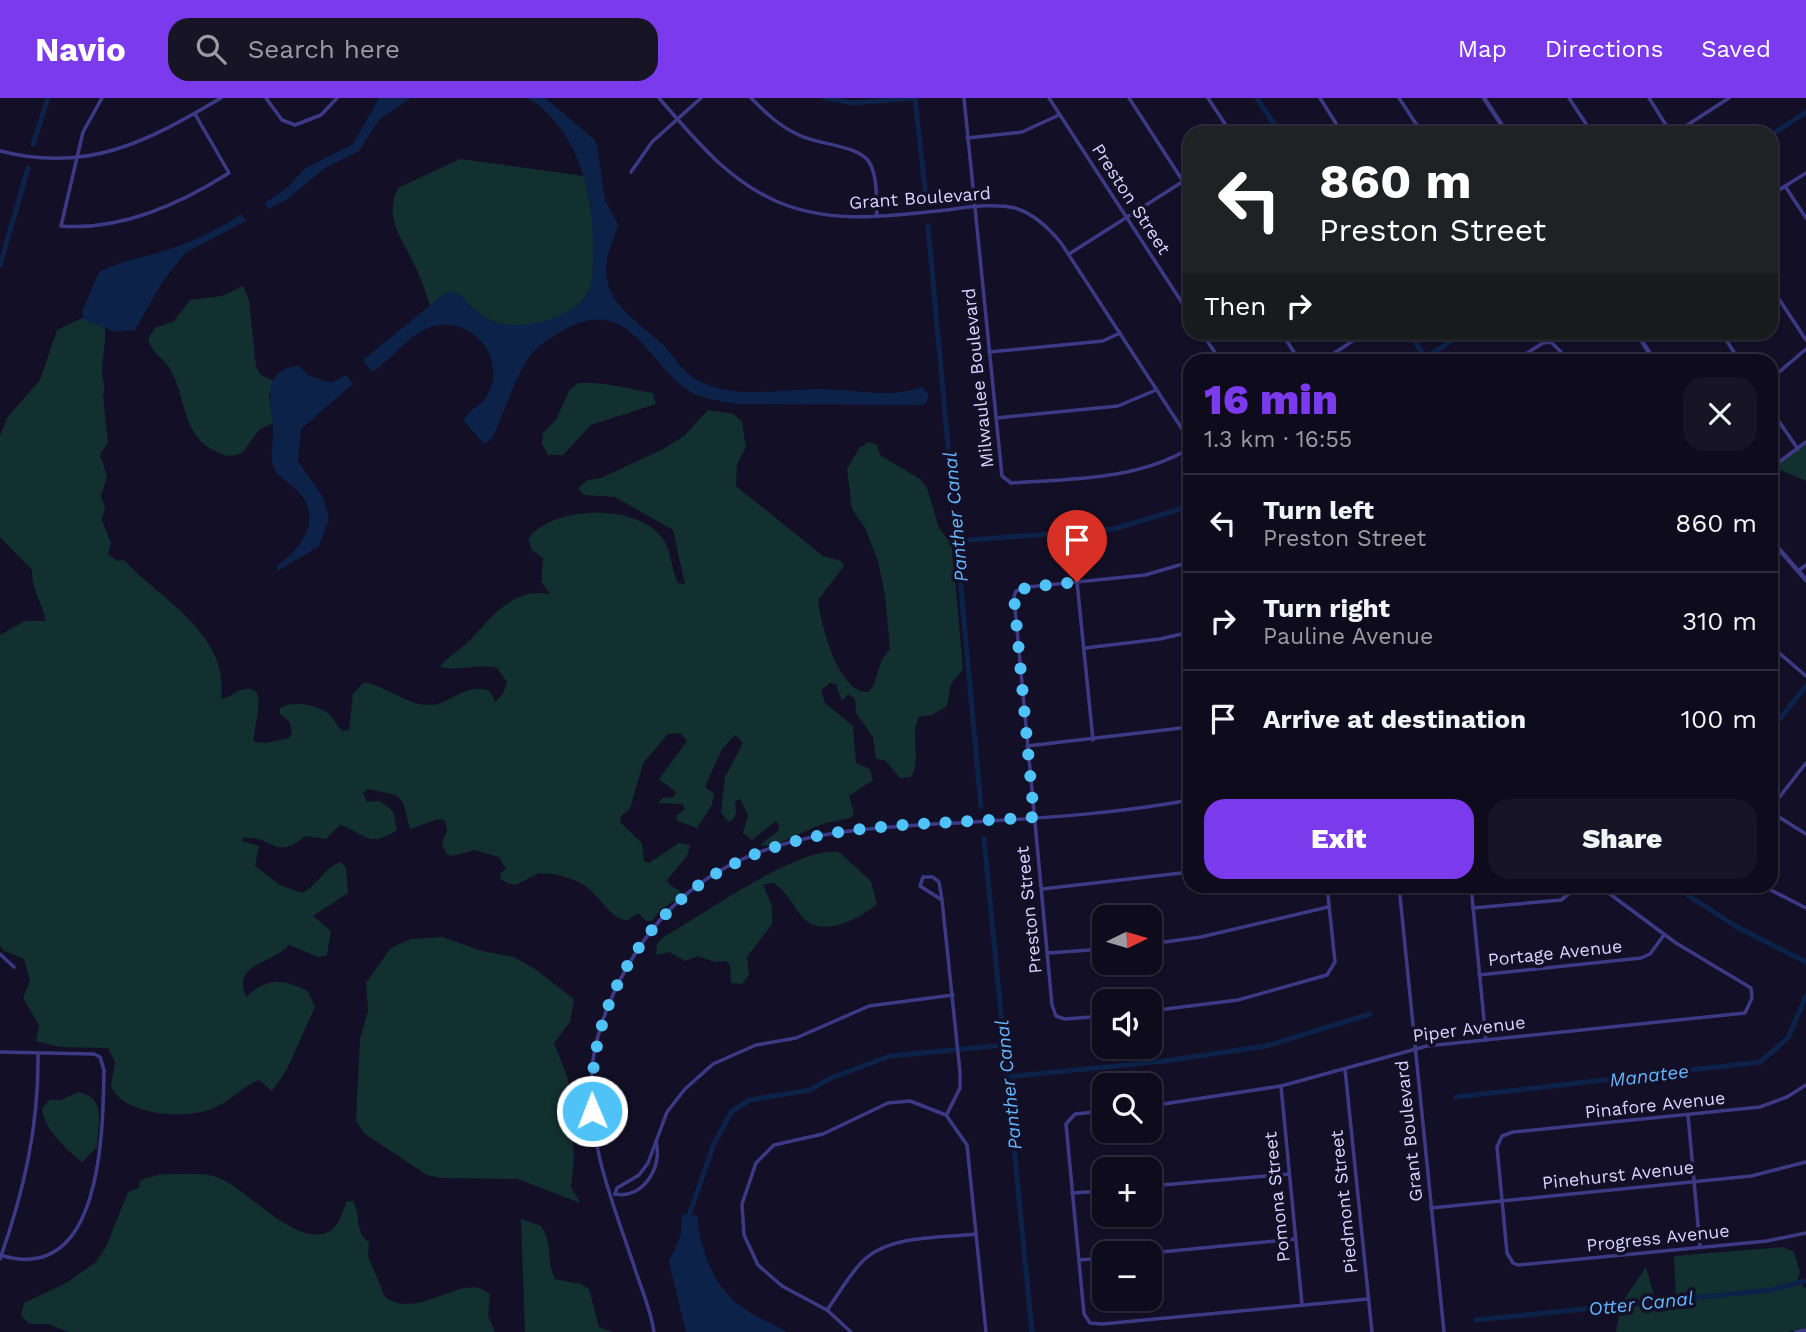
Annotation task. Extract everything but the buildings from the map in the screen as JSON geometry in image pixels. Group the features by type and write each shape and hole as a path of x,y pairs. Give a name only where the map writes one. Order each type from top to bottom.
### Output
{"street":[{"path":"102,98 89,119 76,158 61,226 98,225 153,211 182,199 229,173 195,114"},
{"path":"0,151 40,158 76,158 129,147 222,98"},
{"path":"266,98 282,120 295,125 321,115 337,98"},
{"name":"Grant Boulevard","path":"659,98 718,164 768,197 824,215 877,216 974,206 1002,206 1030,214 1052,231 1069,254 1183,430"},
{"path":"631,172 652,142 701,98"},
{"path":"751,98 774,120 794,133 827,146 856,150 867,159 874,175 877,216"},
{"path":"964,98 974,206"},
{"name":"Preston Street","path":"1049,98 1183,304"},
{"path":"1069,254 1183,181 1129,98"},
{"path":"1208,98 1226,126"},
{"path":"1320,98 1338,126"},
{"path":"1399,98 1417,126"},
{"path":"1484,98 1502,126"},
{"path":"1569,98 1587,126"},
{"path":"1649,98 1668,126"},
{"path":"1684,126 1728,98"},
{"path":"968,138 1022,132 1059,115"},
{"path":"1778,190 1806,173"},
{"path":"1785,186 1806,218"},
{"name":"Milwaulee Boulevard","path":"974,206 1002,477 1011,483 1138,470 1183,451"},
{"path":"1778,298 1806,340"},
{"path":"989,352 1103,341 1120,333"},
{"path":"1334,354 1351,340"},
{"path":"1526,354 1543,343 1551,342 1563,354"},
{"path":"1778,373 1806,349"},
{"path":"996,418 1118,406 1156,390"},
{"path":"1778,420 1798,449"},
{"path":"1778,463 1806,442"},
{"path":"1778,548 1806,580"},
{"path":"1093,740 1077,582 1146,575 1183,564"},
{"path":"1798,571 1806,565"},
{"name":"Preston Street","path":"1077,582 1028,587 1016,592 1013,604 1052,1005 1056,1016 1065,1019 1092,1017"},
{"path":"1084,648 1141,642 1183,633"},
{"path":"1778,655 1806,676"},
{"path":"1027,746 1183,728"},
{"path":"1778,801 1806,763"},
{"path":"654,1332 596,1147 592,1101 594,1059 602,1025 620,979 641,943 683,897 738,860 771,846 810,836 887,827 1034,817 1183,801"},
{"path":"1778,815 1806,834"},
{"path":"1042,889 1183,873"},
{"path":"942,900 920,886 922,877 933,877 939,882 942,900 953,995 960,1088 946,1115"},
{"path":"1162,1010 1238,1000 1316,980 1332,971 1335,957 1327,893"},
{"name":"Grant Boulevard","path":"1400,893 1444,1332"},
{"path":"1472,893 1486,1040"},
{"path":"1473,908 1561,900 1570,893"},
{"path":"1608,893 1664,935"},
{"path":"1777,893 1806,908"},
{"path":"1162,942 1201,937 1328,907"},
{"name":"Piper Avenue","path":"1162,1104 1281,1086 1415,1049 1745,1013 1750,1005 1751,988 1664,935"},
{"name":"Portage Avenue","path":"1479,975 1641,958 1650,954 1664,935"},
{"path":"1048,953 1092,950"},
{"path":"0,954 14,967"},
{"path":"612,1195 617,1188 639,1175 648,1163 667,1112 685,1089 713,1064 763,1043 796,1038 869,1006 953,995"},
{"path":"0,1052 38,1053 100,1057 104,1070 104,1106 98,1155 87,1208 70,1239 54,1251 31,1259 0,1256 30,1161 36,1111 38,1053"},
{"name":"Piedmont Street","path":"1345,1069 1372,1332"},
{"name":"Pinafore Avenue","path":"1502,1201 1497,1147 1502,1136 1513,1132 1760,1107 1787,1097 1806,1085"},
{"name":"Pomona Street","path":"1281,1086 1302,1304"},
{"path":"851,1332 827,1310 777,1282 751,1256 744,1234 742,1210 756,1163 781,1142 822,1134 895,1101 918,1102 946,1115 967,1145 986,1332"},
{"path":"1092,1112 1075,1114 1069,1118 1066,1130 1084,1314 1090,1323 1368,1299"},
{"path":"1688,1115 1700,1247"},
{"path":"612,1195 626,1195 646,1182 655,1171 658,1159 655,1140"},
{"name":"Pinehurst Avenue","path":"1431,1208 1768,1173 1806,1162"},
{"path":"1162,1185 1289,1174"},
{"path":"639,1175 646,1182"},
{"path":"1072,1193 1092,1192"},
{"name":"Progress Avenue","path":"1502,1201 1507,1253 1513,1263 1526,1265 1769,1241 1806,1233"},
{"path":"827,1310 864,1259 880,1249 895,1244 976,1234"},
{"path":"1162,1252 1295,1239"},
{"path":"1079,1260 1092,1259"},
{"path":"1796,1332 1806,1330"}],"green space":[{"path":"460,159 584,176 592,217 595,263 590,288 584,299 574,308 550,321 522,326 491,321 459,294 445,293 430,306 395,225 394,198 398,188"},
{"path":"243,286 249,300 256,367 261,375 274,381 269,395 273,423 259,430 243,452 227,456 205,445 197,436 186,415 170,369 148,339 155,328 174,321 190,300 222,296"},
{"path":"82,318 105,328 102,372 108,443 100,454 107,477 101,496 105,508 102,520 111,543 108,554 117,561 124,560 190,620 204,637 215,655 221,676 221,699 241,690 251,689 256,692 258,708 254,742 265,743 289,738 292,733 289,721 280,714 280,708 292,704 319,708 329,714 343,731 349,730 353,694 363,683 420,704 443,702 472,689 490,691 495,702 503,694 507,682 497,668 452,669 440,666 515,599 537,593 550,594 541,581 543,558 532,550 528,539 540,528 556,520 575,514 596,513 637,520 653,529 665,542 678,583 685,584 673,530 615,497 584,495 578,488 588,480 601,478 663,449 684,436 708,410 734,414 742,422 746,447 737,464 736,486 823,556 841,561 844,566 818,600 827,640 840,670 857,689 868,692 873,687 882,659 890,649 885,595 878,561 865,528 852,509 847,469 860,447 869,442 877,445 880,455 920,479 927,488 939,528 952,545 963,669 951,684 947,706 932,715 919,717 911,777 900,778 885,760 876,759 873,737 856,713 855,699 848,694 842,701 836,684 830,683 821,690 825,703 853,726 856,763 870,769 873,780 849,796 854,813 851,818 822,824 772,846 760,845 778,831 779,825 776,821 752,840 743,833 748,815 740,799 735,802 736,811 732,820 729,822 721,813 725,777 743,743 735,735 722,749 706,784 705,787 714,794 712,805 697,828 677,821 676,816 685,809 682,804 658,803 663,798 674,797 676,792 659,779 687,741 680,733 668,734 643,763 630,809 621,816 620,822 642,843 644,861 649,863 679,843 690,845 687,856 667,880 680,891 680,897 660,910 652,921 646,921 638,913 628,920 621,919 589,889 569,878 539,874 519,884 507,883 501,879 500,873 506,869 499,857 474,850 453,856 446,854 442,843 447,831 445,821 438,819 410,829 403,802 396,795 368,789 363,793 367,802 380,801 393,811 397,830 387,836 368,838 340,825 326,839 305,836 287,847 243,838 242,841 259,846 255,866 280,885 302,893 334,865 340,862 346,867 348,893 313,916 331,931 327,955 318,957 289,945 256,965 244,977 246,997 268,983 283,982 308,991 315,1007 286,1071 272,1091 259,1080 214,1108 188,1114 157,1113 128,1104 111,1086 115,1062 108,1048 60,1047 36,1041 39,1025 23,998 30,981 24,959 4,951 0,946 0,635 25,621 45,621 32,570 0,537 0,436 7,418 40,380 57,330"},
{"path":"578,383 606,384 653,393 656,404 591,425 563,455 548,455 542,444 543,433 556,420 569,391"},
{"path":"1806,441 1806,481 1778,469 1778,463"},
{"path":"839,852 871,881 877,904 851,921 830,927 820,926 802,917 774,883 763,884 772,906 772,924 747,957 749,975 742,984 731,983 730,965 726,961 714,962 698,956 685,961 670,952 656,955 657,944 665,936 750,884 799,860 821,853"},
{"path":"442,937 482,951 514,957 535,969 574,999 570,1022 554,1043 568,1079 574,1160 571,1187 580,1203 518,1179 440,1178 427,1175 365,1134 356,1121 360,1039 368,1011 366,983 390,949 411,939"},
{"path":"78,1092 93,1100 99,1113 97,1147 82,1162 52,1131 42,1109 49,1100 61,1100"},
{"path":"162,1174 200,1174 221,1179 287,1225 315,1234 332,1229 347,1201 353,1201 360,1229 369,1242 368,1256 385,1297 399,1303 413,1303 469,1287 480,1288 490,1295 488,1316 495,1332 69,1332 48,1324 29,1324 21,1315 24,1303 66,1283 96,1262 106,1247 128,1192 139,1188 140,1180"},
{"path":"521,1219 541,1226 545,1232 555,1279 580,1284 589,1289 599,1327 613,1332 525,1332"},
{"path":"1783,1247 1794,1252 1800,1272 1798,1280 1806,1289 1806,1328 1788,1332 1616,1332 1621,1304 1646,1267 1655,1299 1676,1298 1674,1256"}],"water":[{"path":"379,98 411,98 379,120 359,151 325,168 286,200 268,209 265,203 289,186 304,169 353,144"},
{"path":"527,98 545,98 593,138 597,146 605,200 618,224 607,259 608,285 620,306 662,344 690,375 720,389 753,392 821,389 884,393 922,387 929,394 925,405 737,404 708,399 691,392 636,338 622,327 606,320 588,321 566,329 534,352 516,381 491,440 484,444 463,420 489,392 493,378 492,364 488,351 469,331 456,326 428,328 413,337 372,372 363,360 445,293 455,292 492,321 519,325 545,321 562,314 583,301 589,291 593,233 587,188 580,166 559,127 545,111"},
{"path":"242,214 246,221 185,253 163,281 135,330 116,332 84,320 82,312 99,272 182,245"},
{"path":"299,366 310,376 331,383 346,375 353,384 301,429 298,461 323,497 329,519 319,546 278,571 276,566 301,542 309,522 305,500 276,471 272,458 270,399 273,381 286,369"},
{"path":"682,1214 697,1216 705,1255 724,1290 743,1308 787,1332 686,1332 669,1262 681,1235"}],"waterway":[{"path":"33,144 48,98"},
{"path":"825,98 853,103 915,98"},
{"name":"Panther Canal","path":"915,98 926,198"},
{"path":"1257,98 1275,126"},
{"path":"1778,130 1806,112"},
{"path":"0,265 28,168"},
{"name":"Panther Canal","path":"928,226 981,807"},
{"path":"1414,340 1423,354"},
{"path":"1431,354 1453,340"},
{"path":"957,541 1114,529 1183,508"},
{"path":"1778,721 1806,686"},
{"name":"Panther Canal","path":"984,839 1032,1332"},
{"path":"1684,893 1739,928 1806,962"},
{"name":"Manatee","path":"1456,1097 1760,1062 1788,1038 1806,996"},
{"path":"1007,1077 1165,1061 1266,1046 1370,1014"},
{"path":"690,1220 689,1215 714,1144 732,1111 750,1100 810,1090 831,1078 890,1056 1004,1045"},
{"name":"Otter Canal","path":"1476,1320 1771,1290 1806,1281"}],"route":[{"path":"592,1111 591,1081 594,1059 609,1003 620,979 641,943 683,897 706,879 738,860 771,846 810,836 887,827 1034,817 1014,597 1016,592 1023,588 1077,582"}]}
